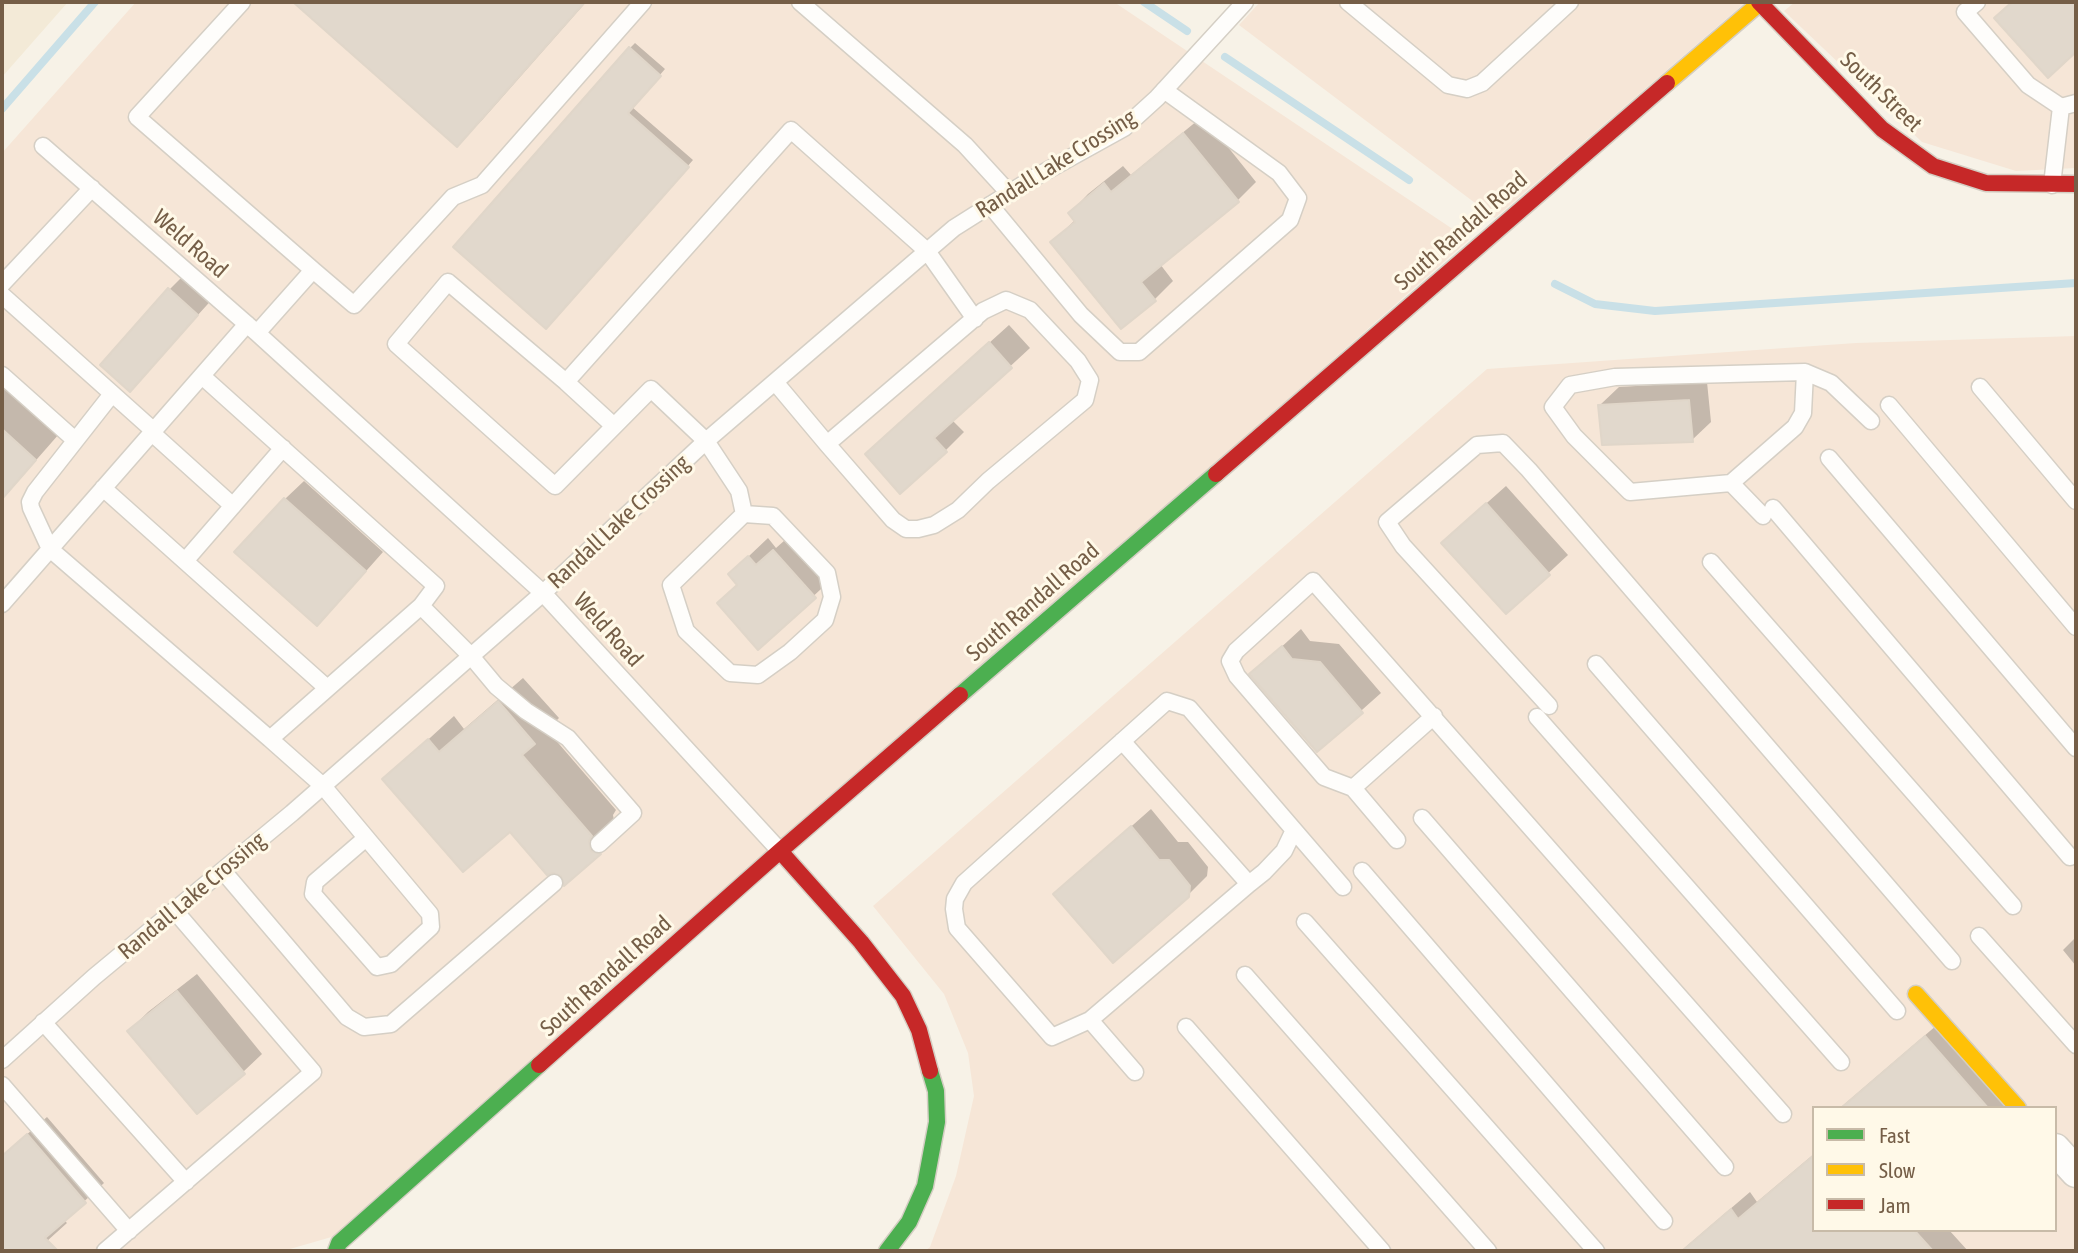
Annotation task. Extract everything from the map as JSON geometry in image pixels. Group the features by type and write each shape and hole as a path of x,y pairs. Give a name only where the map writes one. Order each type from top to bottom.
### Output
{"main road":[{"name":"South Street","path":"1760,2 1882,128 1908,150 1933,166 1986,183 2076,184"},
{"name":"South Randall Road","path":"332,1248 780,851 1760,2"},
{"name":"Weld Road","path":"780,851 861,942 903,996 919,1030 936,1091 937,1122 925,1186 909,1222 887,1251"},
{"path":"1916,994 2016,1106"}],"street":[{"path":"2057,1151 2076,1172"}],"lane":[{"path":"242,2 137,117 354,305 453,197 482,185 643,2"},
{"path":"800,2 965,145 1009,193"},
{"name":"Randall Lake Crossing","path":"2,1060 43,1022 323,786 543,593 706,441 954,228 1009,193 1124,128 1164,90 1245,2"},
{"path":"1348,2 1448,85 1467,89 1482,83 1570,2"},
{"path":"1977,2 1965,12 2028,85 2069,105 2052,185"},
{"path":"990,205 1081,315 1120,352 1139,352 1290,220 1298,198 1279,173 1164,90"},
{"path":"566,382 791,130 927,251 975,319"},
{"name":"Weld Road","path":"43,146 252,328 543,593 780,851"},
{"path":"2,284 92,188"},
{"path":"3,600 202,376 313,271"},
{"path":"614,426 448,282 396,344 555,486 651,389 706,441 739,491 744,514"},
{"path":"2,295 233,506"},
{"path":"775,382 827,444 892,520 906,529 934,525 957,510 1085,400 1090,380 1078,361 1030,310 1006,300 975,319 827,444"},
{"path":"1805,372 1802,413 1795,427 1731,483 1630,492 1574,436 1553,407 1570,385 1615,377 1805,372 1831,383 1871,421"},
{"path":"2,375 75,440"},
{"path":"202,376 436,586 421,606 270,739"},
{"path":"1980,387 2076,501"},
{"path":"112,394 30,502 50,549 323,786 430,914 431,927 391,964 377,967 313,894 315,882 366,838"},
{"path":"1889,405 2076,627"},
{"path":"1841,1062 1403,546 1387,522 1477,445 1503,443 1952,961"},
{"path":"186,561 283,448"},
{"path":"1829,458 2076,748"},
{"path":"1731,483 1768,512 2070,857"},
{"path":"103,488 327,688"},
{"path":"744,514 773,516 827,573 832,597 825,620 790,652 758,675 730,673 686,631 671,585 744,514"},
{"path":"1711,562 2013,906"},
{"path":"1397,840 1353,788 1324,777 1237,676 1230,662 1236,651 1313,581 1783,1114"},
{"path":"421,606 471,656 496,686 526,711 568,738 633,813 599,844"},
{"path":"1596,664 1897,1011"},
{"path":"1294,830 1284,851 1264,873 1090,1020 1052,1037 957,928 955,899 964,883 1167,701 1189,708 1294,830 1343,887"},
{"path":"1353,788 1434,716"},
{"path":"1122,741 1249,884"},
{"path":"1422,818 1725,1167"},
{"path":"223,871 347,1017 364,1027 391,1024 554,883"},
{"path":"1362,871 1664,1221"},
{"path":"105,1251 313,1072 175,911"},
{"path":"1305,922 1596,1251"},
{"path":"1979,936 2076,1045"},
{"path":"1245,975 1488,1251"},
{"path":"1090,1020 1135,1072"},
{"path":"43,1022 186,1182"},
{"path":"1186,1027 1382,1251"},
{"path":"2,1085 129,1231"}],"shaded area":[{"path":"2,2 68,2 2,77"},
{"path":"136,2 1114,2 1469,240 335,1236 283,1251 2,1251 2,153"},
{"path":"1260,2 1746,2 1495,218 1239,25"},
{"path":"1795,2 2076,2 2076,168 2016,171 1922,142 1784,11"},
{"path":"2076,336 2076,1251 925,1251 930,1247 956,1176 974,1096 968,1053 944,994 873,906 1487,369 1856,343"}],"building":[{"path":"293,2 585,2 457,147"},
{"path":"2012,2 2076,2 2076,52 2048,78 1994,18"},
{"path":"629,47 661,76 628,113 689,167 546,329 453,247"},
{"path":"1183,133 1239,202 1141,282 1156,301 1121,329 1050,242 1075,222 1068,213 1104,183 1111,192"},
{"path":"168,288 198,315 130,392 100,365"},
{"path":"989,342 1012,368 934,438 947,452 900,494 865,454"},
{"path":"1689,400 1693,442 1602,445 1598,405"},
{"path":"2,429 36,460 2,499"},
{"path":"284,498 366,571 317,626 234,552"},
{"path":"1486,503 1550,575 1506,614 1441,543"},
{"path":"773,550 816,598 758,650 717,603 737,585 728,574 748,556 756,565"},
{"path":"1282,646 1292,659 1320,662 1363,713 1317,752 1249,674"},
{"path":"498,701 535,744 522,755 592,836 589,841 591,851 601,854 564,886 561,876 553,873 547,875 510,832 463,872 382,779 428,739 439,752"},
{"path":"1131,826 1159,860 1169,860 1190,886 1189,897 1113,963 1053,894"},
{"path":"177,991 245,1074 197,1114 127,1031"},
{"path":"1925,1036 1986,1106 1843,1106"},
{"path":"27,1134 86,1203 45,1238 58,1251 2,1251 2,1156"},
{"path":"1812,1157 1812,1232 1916,1232 1933,1251 1682,1251 1731,1209 1738,1219"}],"waterway":[{"path":"2,109 95,2"},
{"path":"1144,2 1187,31"},
{"path":"1225,57 1409,180"},
{"path":"1555,284 1595,304 1655,311 2076,283"}],"traffic: fast":[{"path":"960,695 1216,474"},
{"path":"336,1251 339,1243 539,1065"},
{"path":"887,1251 909,1222 925,1186 937,1122 936,1091 930,1071"}],"traffic: slow":[{"path":"1667,83 1761,2"},
{"path":"1916,994 2016,1106"}],"traffic: jam":[{"path":"1759,2 1882,129 1933,166 1986,183 2076,184"},
{"path":"1216,474 1667,83"},
{"path":"539,1065 960,695"},
{"path":"780,851 861,942 903,996 919,1030 930,1071"}]}
